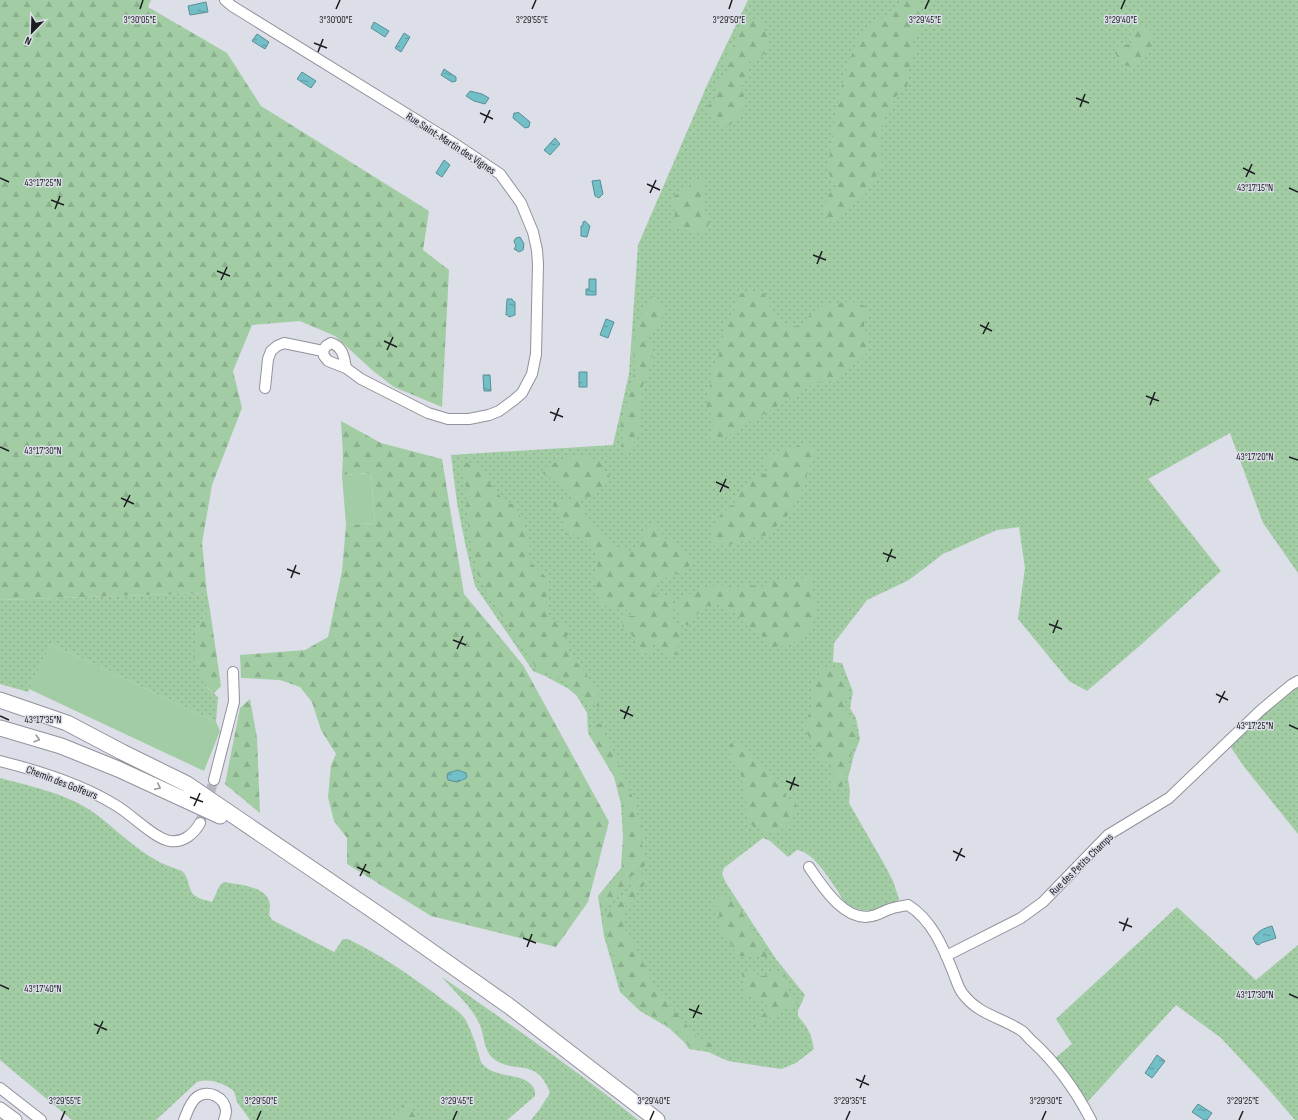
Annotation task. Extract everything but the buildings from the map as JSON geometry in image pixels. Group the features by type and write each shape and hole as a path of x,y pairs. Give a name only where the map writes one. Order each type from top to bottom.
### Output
{"highway":[{"path":"0,700 67,723 187,784 384,918 509,1006 657,1120"},
{"path":"0,711 64,730 122,752"},
{"path":"0,728 61,746 118,768 263,836"}],"main road":[{"path":"0,1109 15,1120"}],"street":[{"name":"Rue Saint-Martin des Vignes","path":"225,0 449,140 500,174 521,203 530,224 538,257 536,354 532,374 522,392 499,411 490,415 469,419 448,419 428,413 361,379 346,368 328,361 324,356 323,351"},
{"path":"265,388 268,359 276,346 284,343 323,351 326,346 331,344 337,345 342,350 346,368"},
{"path":"214,780 234,702 233,672"},
{"name":"Rue des Petits Champs","path":"946,956 1021,918 1043,902 1108,835 1170,798 1261,710 1298,681"},
{"name":"Chemin des Golfeurs","path":"0,761 42,773 96,794 118,806 161,838 171,841 181,840 195,831 200,824"},
{"path":"809,867 825,889 842,907 856,916 871,916 908,905 916,910 932,928 961,992 970,1003 980,1010 1022,1032 1049,1057 1080,1100 1091,1120"},
{"path":"0,1088 41,1120"},
{"path":"184,1120 191,1104 196,1098 203,1094 212,1094 219,1098 224,1104 226,1112 224,1120"}],"green space":[{"path":"0,0 151,0 148,7 227,53 261,106 429,211 423,250 449,270 442,407 394,387 372,370 335,336 300,321 252,325 233,371 242,408 212,485 202,543 207,593 0,600"},
{"path":"748,0 1298,0 1298,573 1263,523 1230,433 1148,479 1221,571 1143,643 1087,691 1069,681 1018,619 1025,568 1019,527 997,530 943,554 909,580 867,600 834,643 833,662 842,663 853,692 850,708 856,718 860,739 848,778 850,791 849,803 893,881 899,899 893,904 877,910 868,911 853,908 843,900 825,872 809,855 797,850 788,857 770,841 763,838 724,868 722,874 726,883 776,959 805,995 798,1011 798,1016 806,1026 811,1036 814,1049 796,1063 781,1069 728,1061 708,1052 689,1049 684,1042 669,1028 640,1011 620,992 604,936 598,896 621,868 623,837 621,804 614,777 588,733 587,713 577,696 569,689 533,671 475,586 457,503 451,455 613,445 629,374 638,245 708,83"},
{"path":"907,0 918,0 922,11 923,24 910,42 916,51 909,67 907,86 904,91 896,96 890,113 884,119 880,141 882,161 878,174 864,197 853,204 840,219 828,222 823,211 829,194 837,186 830,176 829,163 833,127 841,87 852,53 858,42 868,30"},
{"path":"758,18 766,31 768,38 767,49 763,55 749,62 748,76 740,88 744,95 741,113 729,126 718,125 711,116 707,106 712,103 716,95 716,81 722,79 729,70 724,61 729,50 738,47 736,39 740,25"},
{"path":"1137,23 1148,28 1153,35 1152,44 1148,53 1142,60 1134,65 1126,66 1119,61 1115,52 1118,46 1130,44"},
{"path":"694,179 704,179 703,208 709,214 709,224 703,233 677,229 672,226 675,214 673,197 684,189 692,191"},
{"path":"750,292 764,293 775,317 790,325 801,327 809,316 822,306 851,301 870,308 864,325 868,340 866,355 836,379 817,383 803,389 783,403 717,443 709,437 716,421 706,409 712,373 718,363 720,343 724,328 734,311 739,294"},
{"path":"652,296 659,301 664,312 658,324 649,333 646,339 646,343 654,346 649,371 643,385 640,405 641,424 636,439 628,453 621,449 623,432 620,427 635,370 633,351 635,332 640,317"},
{"path":"341,421 381,443 442,459 464,594 523,665 609,822 588,902 556,947 431,916 347,864 347,838 334,821 328,797 331,765 336,754 321,730 312,702 300,687 280,680 241,678 240,655 305,650 328,637 342,571 346,525 375,523 371,473 342,475 343,456","holes":["460,770 466,774 465,780 461,781 448,773"]},
{"path":"808,443 817,449 810,465 801,494 787,516 767,535 729,545 713,546 711,533 713,524 723,512 733,505 743,487 768,472 765,461 777,452"},
{"path":"583,456 602,462 602,471 610,476 600,491 593,496 584,498 580,503 588,523 596,527 604,540 630,551 639,547 646,526 654,525 662,534 660,542 670,539 694,561 686,569 666,578 657,580 655,586 654,594 672,597 673,619 679,625 680,633 678,639 678,655 666,654 654,644 650,654 643,653 636,647 632,636 623,628 621,616 635,616 633,610 612,608 599,600 594,576 594,572 598,564 594,548 590,542 577,533 568,536 561,518 552,509 554,502 565,499 575,501 576,498 575,495 559,481 547,477 542,472 543,468 553,463 573,457"},
{"path":"460,462 478,464 494,489 505,502 515,505 524,524 530,546 528,560 547,578 549,592 546,604 548,615 555,621 568,625 569,633 565,639 568,653 595,686 599,696 599,707 591,704 578,691 560,679 536,668 488,595 477,572 471,545 467,516 466,487"},
{"path":"371,473 375,523 346,525 342,475"},
{"path":"812,577 814,604 817,615 805,635 795,642 781,646 772,647 761,634 752,632 737,615 717,604 708,606 691,619 688,626 682,621 677,610 677,603 682,598 702,589 714,586 735,588 746,584 760,587 781,581"},
{"path":"207,593 210,610 196,628 205,686 218,697 216,722 51,644 28,692 0,684 0,600"},
{"path":"210,610 221,686 214,693 205,686 194,656 196,628"},
{"path":"51,644 216,722 220,731 204,771 29,689"},
{"path":"838,668 849,690 845,703 846,710 853,724 856,737 845,779 840,790 833,788 830,783 833,777 834,767 819,758 805,729 813,698 812,687 822,669"},
{"path":"1298,685 1298,834 1245,768 1230,746 1284,695"},
{"path":"250,699 257,738 260,813 225,784 240,708"},
{"path":"594,724 602,724 604,732 620,767 622,773 621,776 624,778 636,805 643,834 641,840 646,856 646,863 643,868 636,871 612,900 601,910 599,897 622,870 624,824 623,803 617,782 612,771 597,748 591,734 591,728"},
{"path":"733,742 741,745 762,763 768,774 783,790 787,798 796,802 796,812 794,817 783,829 774,832 767,832 748,823 746,800 740,772 731,758 729,745"},
{"path":"0,778 35,787 58,795 90,810 145,853 160,862 182,871 186,876 191,892 197,897 212,902 220,885 224,882 253,888 260,891 269,900 269,915 274,921 334,952 343,939 348,939 384,959 417,981 456,1010 465,1019 472,1034 481,1062 486,1068 494,1072 525,1080 535,1091 535,1096 507,1120 250,1120 237,1102 234,1091 212,1081 202,1081 197,1082 156,1120 72,1120 0,1060"},
{"path":"641,874 647,875 646,882 623,912 623,925 633,944 637,948 639,958 644,964 651,980 667,1002 696,1036 701,1040 711,1043 714,1048 708,1050 690,1048 686,1041 667,1025 643,1011 622,991 605,929 605,914 616,906"},
{"path":"720,897 735,901 769,957 737,956 731,944 719,930 719,912 711,902"},
{"path":"1177,907 1256,980 1298,945 1298,1120 1295,1120 1221,1038 1176,1005 1081,1109 1054,1059 1072,1044 1056,1019"},
{"path":"773,970 785,974 790,995 798,1002 751,1029 765,1012 767,1003 745,995 742,971 764,976"},
{"path":"442,977 566,1064 638,1120 531,1120 550,1093 545,1082 539,1074 532,1070 502,1064 491,1056 486,1048 477,1018"},
{"path":"403,1104 411,1105 416,1120 392,1120"}],"water":[{"path":"206,2 208,12 190,15 188,6"},
{"path":"374,22 389,31 385,37 371,28"},
{"path":"404,33 410,37 401,52 395,48"},
{"path":"257,34 269,42 265,49 252,41"},
{"path":"444,69 456,77 456,81 452,82 441,75"},
{"path":"302,72 316,81 311,88 297,79"},
{"path":"470,91 482,94 489,98 485,104 474,101 466,96"},
{"path":"518,112 530,122 529,127 525,128 513,118 514,113"},
{"path":"555,138 560,144 550,155 544,150"},
{"path":"444,160 450,165 442,177 436,173"},
{"path":"600,180 603,194 599,198 595,196 592,181"},
{"path":"585,221 590,226 587,237 581,236 581,226"},
{"path":"520,237 524,244 523,250 519,252 514,249 516,246 514,241 516,238"},
{"path":"589,279 596,279 596,295 586,295 586,289 589,289"},
{"path":"507,299 512,299 515,302 515,315 509,317 506,315"},
{"path":"606,319 614,322 608,338 600,335"},
{"path":"579,372 587,372 587,387 579,387"},
{"path":"483,375 490,375 491,391 484,391"},
{"path":"458,770 466,773 467,777 457,782 448,780 448,773"},
{"path":"1272,926 1276,938 1259,945 1256,944 1253,938 1257,933"},
{"path":"1157,1055 1165,1061 1152,1078 1145,1073"},
{"path":"1198,1104 1212,1113 1207,1120 1204,1120 1192,1112"}],"tunnel":[{"path":"200,823 214,780"}]}
